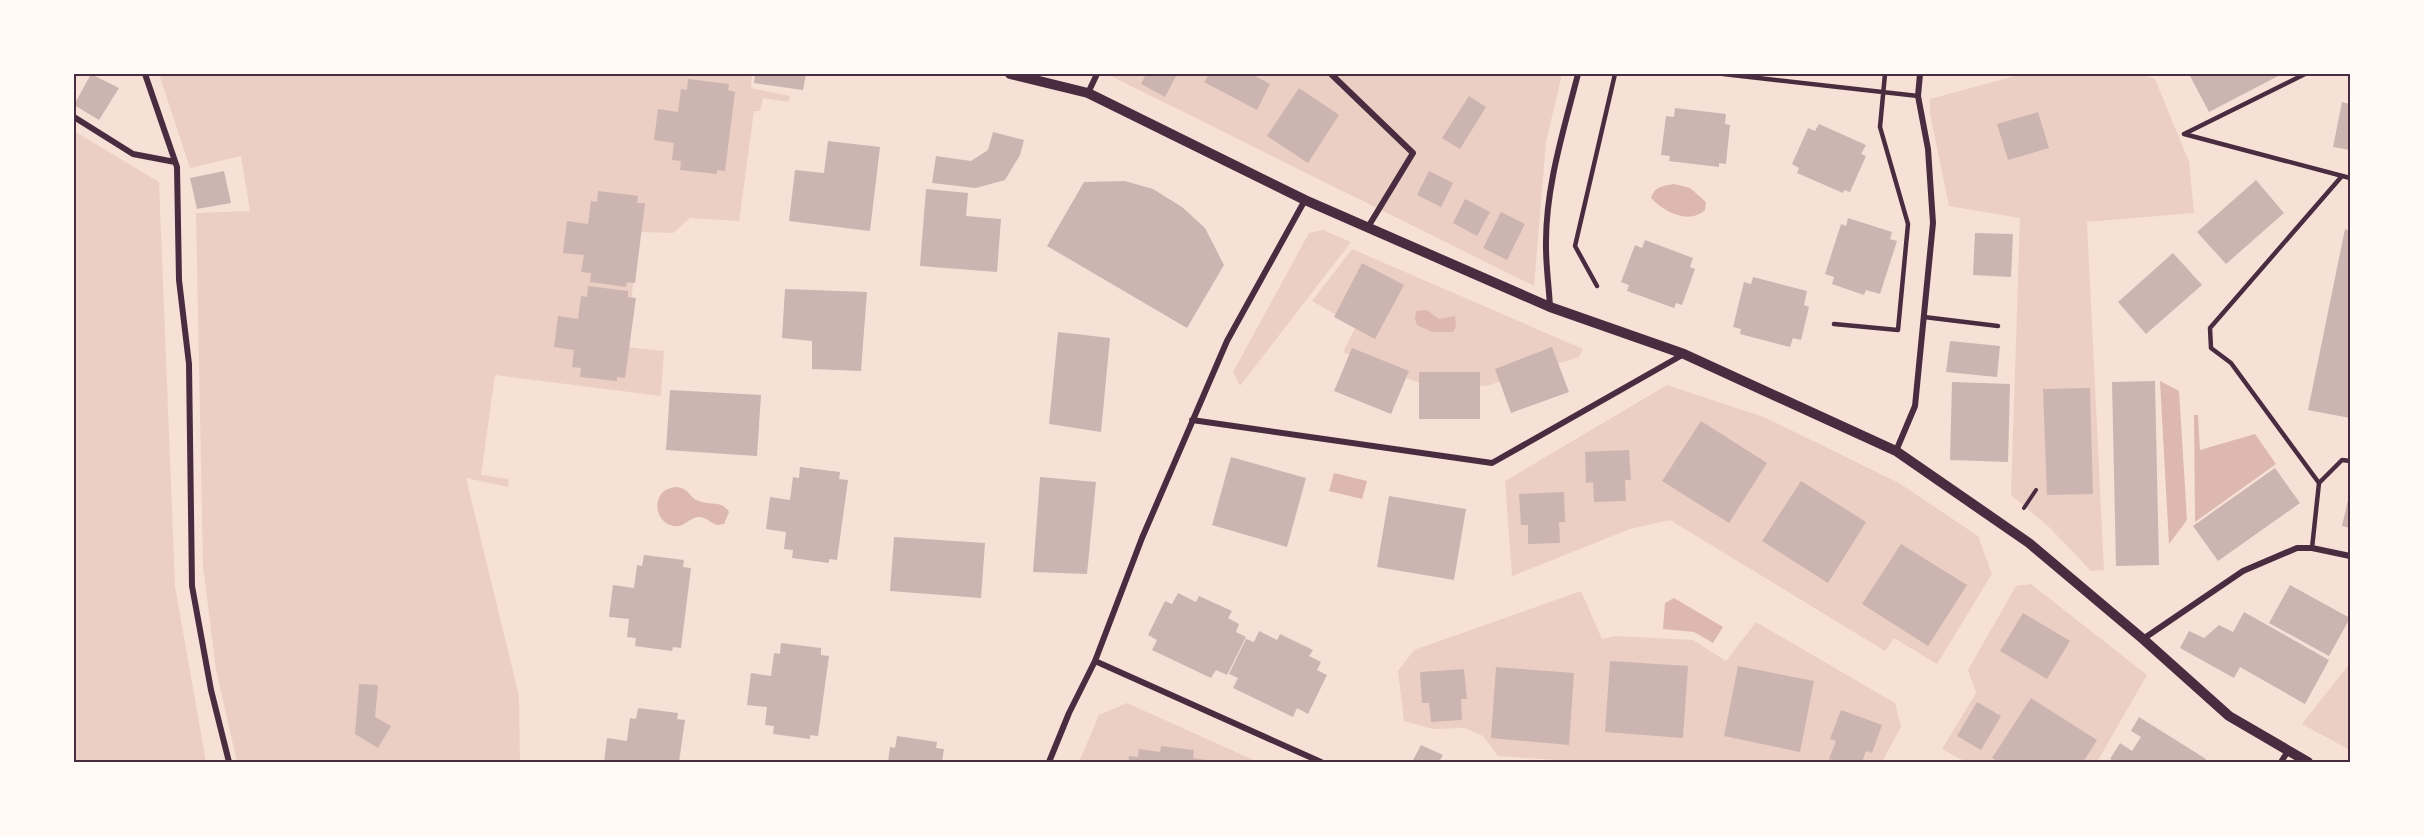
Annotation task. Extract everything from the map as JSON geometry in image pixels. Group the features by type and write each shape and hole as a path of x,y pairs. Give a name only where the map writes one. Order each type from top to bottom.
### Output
{"street":[{"path":"145,74 177,167 179,280 189,364 192,586 211,690 229,762"},
{"path":"1010,74 1088,93 1305,200 1550,308 1684,354 1896,451 2029,543 2143,639 2229,716 2308,762"},
{"path":"1088,93 1097,74"},
{"path":"1331,74 1413,153 1368,227"},
{"path":"1550,308 1546,246 1548,211 1554,173 1578,74"},
{"path":"1896,451 1915,406 1933,223 1928,149 1918,96 1920,74"},
{"path":"74,117 133,154 175,162"},
{"path":"1049,762 1069,713 1095,661 1142,538 1227,341 1305,200"},
{"path":"1192,420 1492,464 1684,354"},
{"path":"2143,639 2243,570 2297,548 2312,548 2350,556"},
{"path":"1095,661 1321,762"},
{"path":"2281,762 2288,751"}],"lane":[{"path":"1597,286 1575,246 1615,74"},
{"path":"1723,74 1918,96"},
{"path":"1834,324 1898,330 1908,224 1880,126 1885,74"},
{"path":"2305,74 2184,134 2350,178"},
{"path":"2319,483 2231,363 2211,348 2211,328 2342,176"},
{"path":"1924,317 1998,326"},
{"path":"2312,548 2319,483 2342,460 2350,461"}],"path":[{"path":"2024,508 2036,490"}],"shaded area":[{"path":"159,74 752,74 751,88 790,96 789,102 763,98 760,111 754,111 739,221 690,218 673,233 639,232 626,347 664,351 661,396 495,375 481,475 509,479 508,487 466,478 519,696 520,762 237,762 216,670 203,566 196,213 250,211 241,156 190,168"},
{"path":"1107,74 1562,74 1546,142 1534,286"},
{"path":"2022,74 2142,74 2155,79 2189,162 2194,213 2087,222 2104,570 2091,571 2051,529 2011,495 2020,218 1949,206 1930,114 1930,99"},
{"path":"74,131 159,182 175,586 206,762 74,762"},
{"path":"1674,184 1690,188 1706,202 1705,210 1692,216 1677,215 1663,208 1651,198 1657,189"},
{"path":"1323,230 1351,242 1240,386 1233,372 1309,233"},
{"path":"1352,249 1583,349 1579,357 1486,386 1416,382 1343,352 1356,326 1312,301"},
{"path":"1427,310 1439,319 1455,316 1456,326 1453,332 1432,332 1417,325 1416,311"},
{"path":"2160,381 2179,391 2187,520 2169,544"},
{"path":"1667,385 1764,417 1899,483 1978,536 1992,574 1937,664 1894,638 1885,651 1670,520 1630,529 1512,576 1505,481"},
{"path":"2194,415 2198,415 2200,450 2255,434 2276,464 2195,522"},
{"path":"1334,473 1367,481 1362,499 1329,491"},
{"path":"676,487 684,489 699,501 726,508 729,512 724,524 717,525 700,517 679,526 673,526 664,521 658,512 658,501 661,494"},
{"path":"2031,584 2147,675 2097,762 1966,762 1942,749 1976,693 1968,670 2016,586"},
{"path":"1581,591 1602,639 1615,636 1693,640 1726,661 1756,622 1895,703 1901,727 1882,762 1584,762 1498,756 1483,736 1465,728 1433,729 1404,721 1398,671 1414,650"},
{"path":"1674,598 1723,627 1713,643 1694,632 1663,629 1665,603"},
{"path":"2350,663 2350,747 2348,749 2302,724"},
{"path":"1127,703 1258,762 1079,762 1099,715"}],"building":[{"path":"91,74 119,88 99,120 74,105"},
{"path":"755,74 806,74 803,90 754,83"},
{"path":"1146,74 1177,74 1165,97 1141,84"},
{"path":"1209,74 1251,74 1270,84 1257,110 1204,82"},
{"path":"2189,74 2282,74 2209,112"},
{"path":"688,79 729,84 728,90 735,92 725,171 717,170 717,174 680,170 681,161 672,160 674,143 654,140 658,109 678,112 681,89 687,90"},
{"path":"1299,88 1339,115 1308,163 1267,136"},
{"path":"1469,96 1486,107 1460,149 1442,138"},
{"path":"2342,102 2350,104 2350,150 2333,147"},
{"path":"1675,108 1726,114 1725,124 1730,125 1726,164 1719,163 1719,167 1669,161 1670,156 1661,155 1666,116 1674,117"},
{"path":"2038,112 2049,148 2008,160 1997,124"},
{"path":"1819,124 1866,145 1861,154 1866,156 1850,192 1844,190 1843,193 1797,173 1799,168 1792,164 1808,128 1815,131"},
{"path":"993,132 1024,140 1020,155 1005,180 976,188 932,183 936,156 971,161 988,150"},
{"path":"828,141 880,147 870,231 789,221 795,170 824,173"},
{"path":"224,171 231,203 197,209 190,178"},
{"path":"1429,171 1453,183 1441,207 1417,195"},
{"path":"2256,180 2284,213 2226,264 2197,232"},
{"path":"1125,181 1153,189 1182,207 1205,228 1224,265 1187,328 1047,246 1084,182"},
{"path":"926,189 968,193 966,216 1001,219 997,272 920,266"},
{"path":"598,191 638,196 637,203 645,203 635,283 627,282 626,287 590,282 591,273 581,272 584,255 563,253 567,221 588,224 591,201 597,202"},
{"path":"1465,199 1490,212 1477,236 1453,223"},
{"path":"1501,212 1525,224 1507,260 1483,248"},
{"path":"1848,218 1892,232 1890,239 1897,241 1880,294 1866,290 1864,295 1832,284 1834,277 1825,274 1841,224 1846,226"},
{"path":"2345,229 2350,231 2350,418 2308,410"},
{"path":"1975,233 2013,234 2011,277 1973,275"},
{"path":"1645,240 1693,258 1690,267 1695,269 1682,305 1676,303 1674,308 1627,291 1629,285 1621,282 1635,245 1642,248"},
{"path":"2173,253 2202,285 2146,334 2118,302"},
{"path":"1362,263 1404,285 1375,339 1334,317"},
{"path":"1753,277 1807,291 1804,305 1809,307 1801,340 1793,338 1790,347 1740,334 1741,329 1733,327 1744,282 1751,284"},
{"path":"588,286 628,291 628,297 636,298 625,378 617,377 617,381 580,377 581,368 572,367 574,350 554,347 558,316 578,319 581,296 587,297"},
{"path":"785,289 867,292 861,371 812,369 812,341 782,338"},
{"path":"1058,332 1110,338 1101,432 1049,424"},
{"path":"1950,341 2000,346 1997,377 1946,372"},
{"path":"1552,347 1569,392 1511,413 1495,369"},
{"path":"1352,348 1409,371 1391,414 1334,391"},
{"path":"1419,372 1480,372 1480,419 1419,419"},
{"path":"2155,381 2159,565 2116,566 2112,382"},
{"path":"1952,382 2010,384 2008,462 1950,460"},
{"path":"2090,388 2093,494 2047,495 2043,389"},
{"path":"670,390 761,395 757,456 666,450"},
{"path":"1701,421 1767,463 1729,523 1662,481"},
{"path":"1629,450 1631,480 1625,480 1626,501 1594,502 1593,482 1586,483 1585,452"},
{"path":"1231,457 1306,478 1287,547 1212,525"},
{"path":"800,467 840,472 839,479 848,480 837,560 829,559 829,563 792,558 793,550 784,549 786,532 766,529 770,497 790,500 793,477 799,478"},
{"path":"2275,468 2300,503 2218,561 2193,526"},
{"path":"1040,477 1096,482 1087,574 1033,572"},
{"path":"1801,481 1866,522 1828,583 1762,541"},
{"path":"2350,491 2350,528 2342,526"},
{"path":"1564,492 1565,522 1559,522 1560,543 1528,544 1528,525 1521,525 1519,494"},
{"path":"1389,496 1466,509 1454,580 1377,567"},
{"path":"894,537 985,543 981,598 890,591"},
{"path":"1901,544 1967,585 1928,646 1862,604"},
{"path":"644,555 684,560 683,567 691,568 681,648 673,647 672,651 635,646 636,638 627,637 629,619 609,617 613,585 634,588 637,565 642,566"},
{"path":"2290,585 2350,618 2329,656 2269,623"},
{"path":"1178,593 1196,602 1199,596 1232,611 1228,618 1239,624 1236,632 1246,637 1227,675 1216,670 1211,678 1152,650 1157,640 1148,635 1165,601 1172,604"},
{"path":"2244,612 2329,660 2305,704 2240,667 2234,678 2180,648 2189,631 2204,638 2219,625 2233,632"},
{"path":"2023,613 2070,641 2047,679 2000,651"},
{"path":"1259,631 1277,640 1280,634 1313,650 1309,656 1321,662 1317,670 1327,675 1308,714 1297,708 1293,717 1233,688 1238,678 1229,674 1246,639 1254,642"},
{"path":"781,643 821,648 821,655 829,656 818,736 810,735 810,739 773,734 774,726 765,725 767,707 747,705 751,673 771,676 774,653 780,654"},
{"path":"1610,661 1688,666 1683,738 1605,732"},
{"path":"1738,666 1814,681 1800,752 1724,736"},
{"path":"1496,667 1574,673 1569,745 1491,738"},
{"path":"1464,669 1467,699 1461,699 1462,720 1431,722 1429,703 1422,703 1420,672"},
{"path":"359,684 378,685 375,717 391,726 378,748 355,734"},
{"path":"2031,698 2097,740 2083,762 1999,762 1992,758"},
{"path":"1977,702 2001,716 1981,750 1957,736"},
{"path":"638,708 678,713 677,719 685,720 679,762 604,762 607,738 627,741 630,718 636,719"},
{"path":"1841,710 1882,725 1872,753 1866,751 1862,762 1838,762 1829,759 1836,741 1830,739"},
{"path":"2139,717 2206,759 2204,762 2116,762 2110,759 2120,743 2132,751 2141,737 2131,731"},
{"path":"897,736 937,742 936,748 944,749 942,762 888,762 890,747 895,748"},
{"path":"1421,745 1443,755 1439,762 1412,762"},
{"path":"1161,746 1194,750 1193,758 1220,762 1128,762 1129,756 1138,757 1139,749 1160,752"}]}
